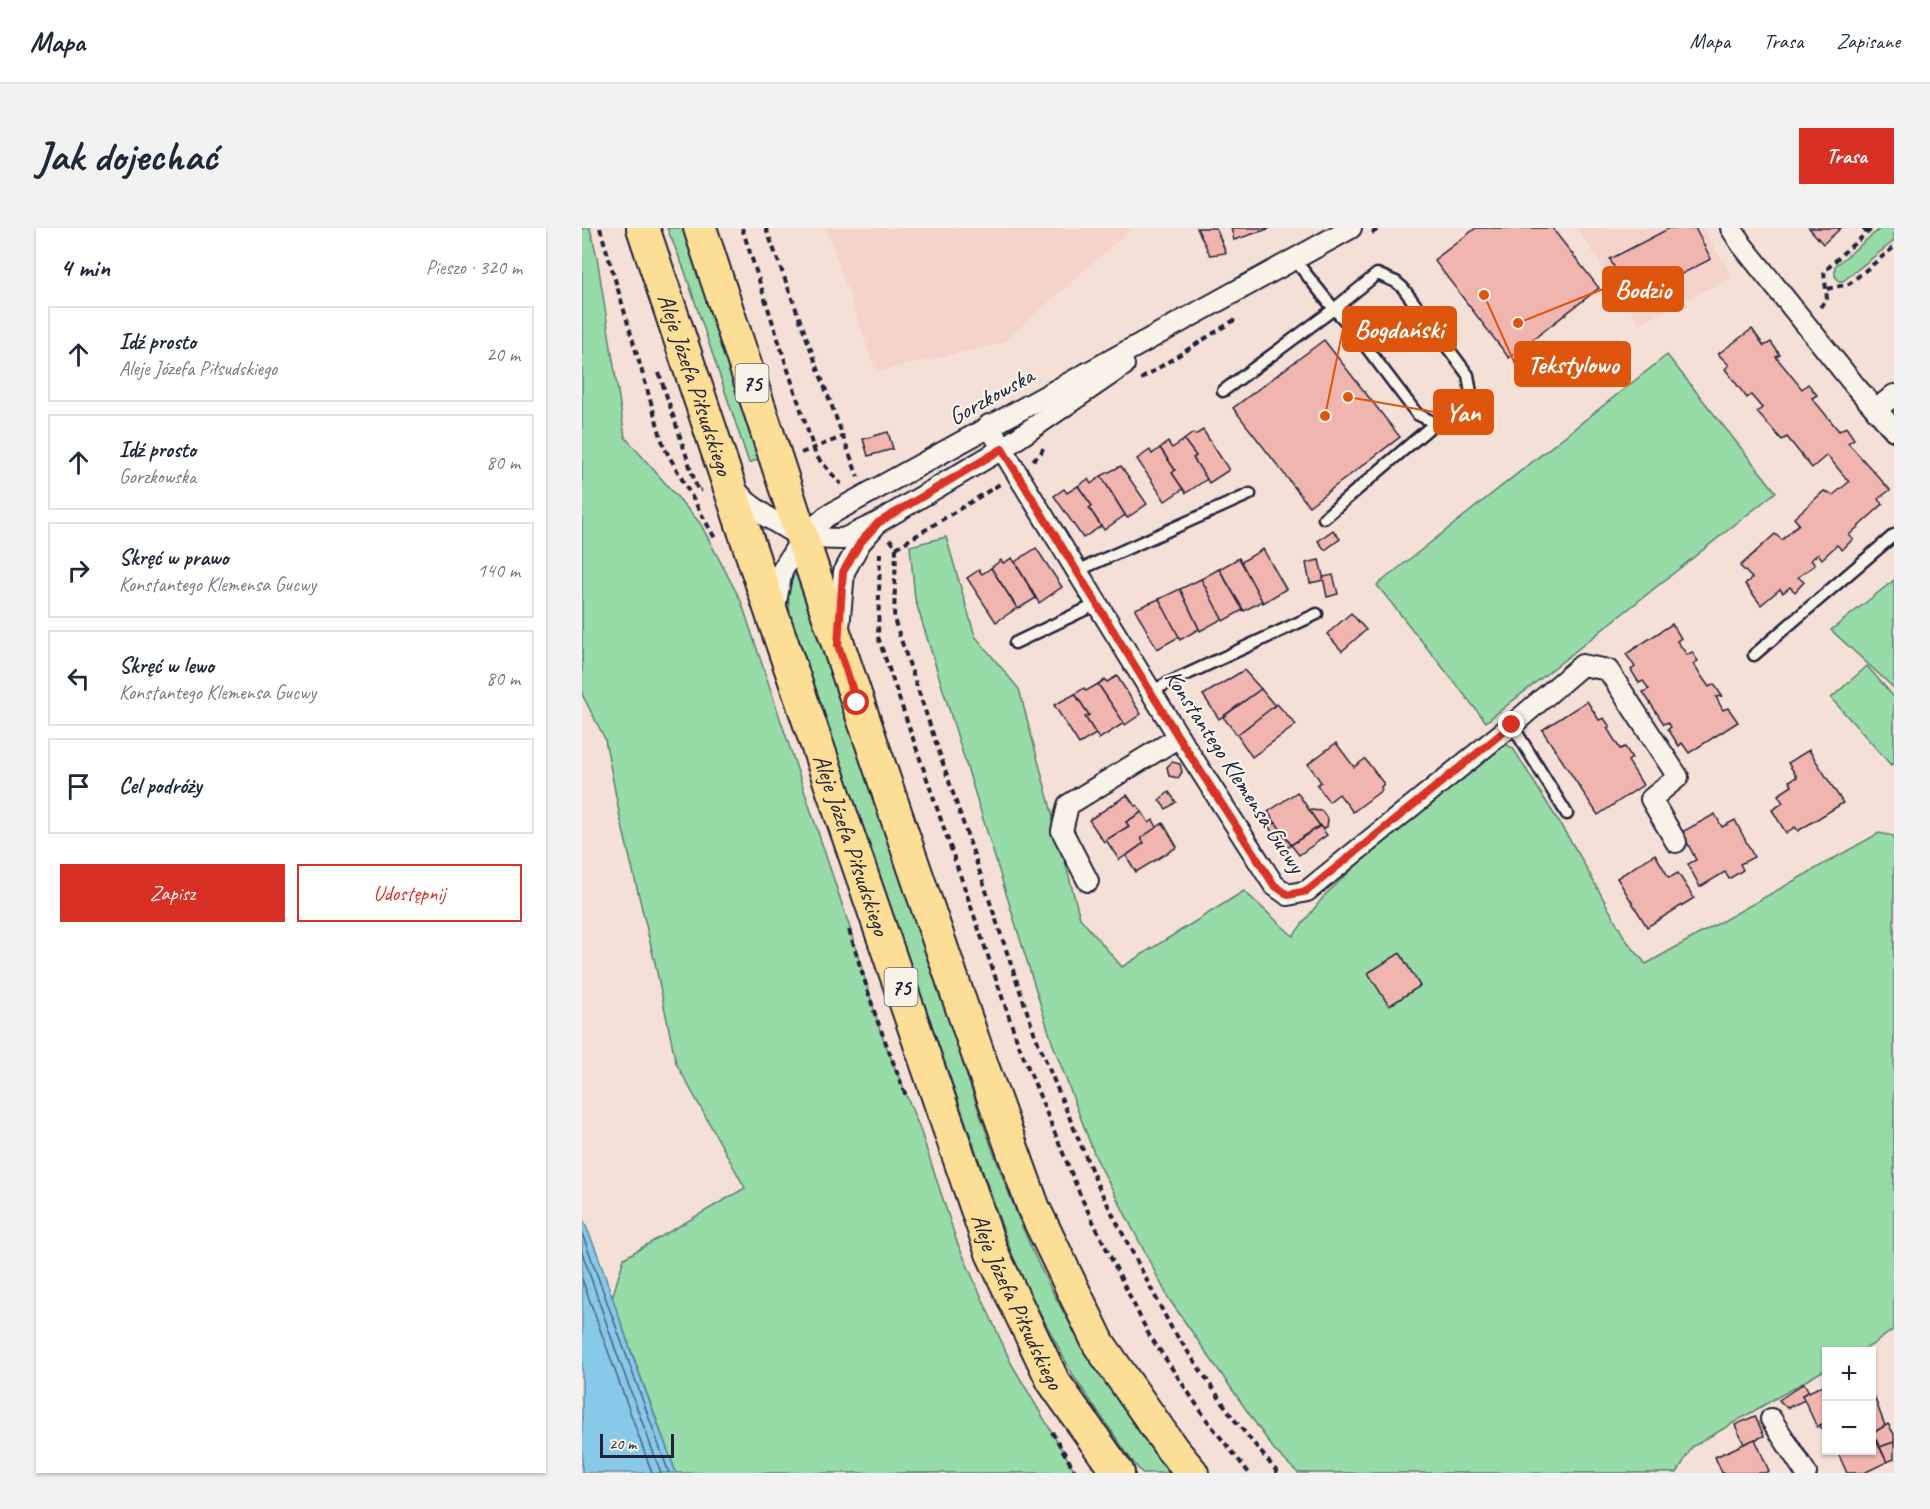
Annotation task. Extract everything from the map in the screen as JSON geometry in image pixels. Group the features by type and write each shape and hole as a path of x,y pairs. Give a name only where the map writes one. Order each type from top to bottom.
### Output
{"main road":[{"name":"Aleje Józefa Piłsudskiego","path":"643,228 773,617 992,1253 1053,1380 1118,1473"},
{"name":"Aleje Józefa Piłsudskiego","path":"700,228 838,645 977,1052 1035,1209 1099,1344 1172,1449 1192,1473"}],"street":[{"name":"Gorzkowska","path":"773,617 782,571 802,538 827,516 1351,228"},
{"path":"1731,228 1742,245 1894,430"},
{"name":"Gorzkowska","path":"802,538 843,539 878,523 1002,449 1210,306"},
{"path":"1876,410 1894,395"},
{"name":"Konstantego Klemensa Gucwy","path":"989,425 1179,738 1274,885 1288,895 1307,891 1512,725 1582,665 1608,670 1678,777 1651,800 1676,842"},
{"path":"727,481 747,502 802,538"},
{"path":"791,504 827,516"},
{"name":"Gorzkowska","path":"838,645 843,572 860,543 878,523"},
{"path":"1088,880 1062,831 1068,805 1179,738"},
{"path":"1771,1419 1806,1473"}],"lane":[{"path":"1294,259 1351,327 1417,414 1435,423"},
{"path":"1223,391 1334,309 1377,274 1396,282 1402,288 1468,375 1472,399 1461,416 1435,423 1324,518"},
{"path":"1077,571 1250,494"},
{"path":"1754,655 1894,534"},
{"path":"1015,643 1097,604"},
{"path":"1151,692 1317,614"},
{"path":"1512,725 1567,814"}],"path":[{"path":"742,228 816,456 845,488"},
{"path":"766,228 866,495"},
{"path":"1371,234 1380,228"},
{"path":"1863,228 1867,233"},
{"path":"1827,299 1824,272 1873,228"},
{"path":"1827,289 1849,284 1894,247"},
{"path":"1136,383 1236,319"},
{"path":"1046,440 1041,453 1017,474 896,548 894,619 1035,1035 1098,1186 1171,1328 1233,1418 1278,1473"},
{"path":"880,555 878,637 1018,1043 1081,1197 1148,1333 1209,1423 1249,1473"}],"shaded area":[{"path":"826,228 1132,228 1003,343 876,372"},
{"path":"1577,228 1703,228 1732,277 1639,323"}],"green space":[{"path":"582,228 590,228 597,257 625,437 700,523 741,601 848,922 881,1033 920,1129 957,1242 1011,1363 1076,1473 676,1473 612,1298 624,1258 745,1188 676,1063 620,817 605,739 582,694"},
{"path":"667,228 685,228 762,458 749,463 684,269"},
{"path":"1881,228 1894,228 1894,241 1843,281 1839,281 1835,276 1835,266"},
{"path":"1667,355 1776,492 1486,722 1377,585"},
{"path":"946,537 975,636 1019,689 1080,918 1122,967 1244,891 1293,936 1324,896 1386,837 1503,743 1513,748 1578,853 1626,940 1646,964 1879,833 1894,836 1894,1329 1868,1347 1822,1347 1822,1371 1692,1447 1677,1473 1298,1473 1275,1451 1169,1299 1095,1156 1052,1042 915,599 910,546"},
{"path":"797,573 801,575 981,1118 1012,1202 1043,1273 1075,1333 1169,1473 1142,1473 1130,1458 1074,1377 1017,1269 792,625 789,590 790,583"},
{"path":"1894,580 1894,688 1831,630"},
{"path":"1867,666 1894,697 1894,763 1891,765 1831,698"}],"water":[{"path":"582,1217 596,1250 676,1473 582,1473"}],"building":[{"path":"1197,228 1216,228 1226,253 1210,255"},
{"path":"1231,228 1271,228 1234,240"},
{"path":"1476,228 1552,228 1599,288 1509,358 1434,260"},
{"path":"1670,228 1695,228 1711,259 1631,300 1610,259"},
{"path":"1809,228 1841,228 1823,244"},
{"path":"1752,329 1764,346 1771,342 1780,355 1776,357 1802,389 1808,384 1817,395 1812,398 1839,431 1846,427 1854,439 1848,443 1890,490 1878,499 1883,504 1849,535 1853,539 1842,550 1837,545 1822,559 1818,554 1811,560 1815,565 1798,577 1804,582 1795,592 1790,587 1783,593 1780,589 1761,605 1745,584 1752,578 1740,566 1775,534 1782,540 1799,524 1794,518 1824,491 1833,495 1849,482 1827,455 1812,468 1787,437 1782,440 1757,412 1762,408 1751,395 1747,398 1725,369 1729,365 1718,354"},
{"path":"1324,340 1400,437 1309,506 1233,408"},
{"path":"1203,430 1229,470 1209,483 1193,458 1196,456 1184,440 1193,433 1195,435"},
{"path":"888,432 893,449 868,456 863,439"},
{"path":"1184,440 1196,456 1193,458 1207,479 1186,493 1172,473 1175,470 1160,448 1168,442 1172,448"},
{"path":"1160,448 1175,470 1172,473 1183,489 1165,501 1137,459 1150,450 1152,454"},
{"path":"1121,466 1147,504 1127,518 1101,476"},
{"path":"1101,476 1125,515 1104,530 1089,508 1092,506 1078,486 1088,479 1091,484"},
{"path":"1078,486 1092,506 1089,508 1101,526 1083,538 1054,496 1064,489 1067,493"},
{"path":"1333,530 1340,539 1325,550 1318,541"},
{"path":"1036,548 1062,587 1039,603 1015,562"},
{"path":"1263,549 1286,589 1263,603 1241,562"},
{"path":"1012,558 1036,598 1018,609 991,568 1001,560 1003,563"},
{"path":"1239,558 1262,601 1244,611 1219,569"},
{"path":"1319,560 1324,580 1310,583 1306,563"},
{"path":"991,568 1017,608 996,622 967,578 979,570 982,574"},
{"path":"1219,569 1243,610 1223,621 1201,579"},
{"path":"1333,575 1338,594 1327,597 1323,577"},
{"path":"1201,579 1222,619 1200,631 1180,589"},
{"path":"1180,589 1199,629 1180,640 1159,599"},
{"path":"1159,599 1179,637 1157,649 1135,609"},
{"path":"1351,613 1366,630 1342,651 1327,634"},
{"path":"1672,624 1681,638 1677,641 1687,655 1692,652 1698,661 1693,664 1709,687 1714,684 1722,696 1716,697 1723,710 1728,708 1738,722 1689,753 1682,743 1679,746 1668,729 1671,727 1668,722 1664,724 1643,692 1649,689 1643,681 1639,683 1631,670 1635,667 1626,654"},
{"path":"1244,670 1261,689 1219,719 1203,695"},
{"path":"1117,676 1141,714 1125,725 1098,684"},
{"path":"1098,684 1124,723 1099,739 1085,717 1089,715 1075,694 1084,688 1086,691"},
{"path":"1261,689 1275,706 1237,735 1223,717"},
{"path":"1075,694 1089,715 1085,717 1096,734 1079,744 1054,705"},
{"path":"1587,701 1599,720 1604,718 1610,727 1607,728 1620,749 1625,747 1632,758 1628,761 1643,785 1598,815 1542,730"},
{"path":"1277,704 1296,725 1252,757 1237,735"},
{"path":"1336,743 1354,767 1365,759 1384,784 1381,787 1382,790 1353,812 1339,794 1329,802 1317,785 1321,782 1308,764"},
{"path":"1809,750 1843,803 1798,831 1795,827 1786,833 1772,810 1783,803 1778,795 1792,786 1789,781 1797,777 1788,763"},
{"path":"1172,762 1180,764 1182,772 1178,778 1169,776 1167,767"},
{"path":"1169,792 1176,802 1166,809 1159,800"},
{"path":"1297,792 1320,826 1291,845 1268,812"},
{"path":"1127,795 1142,812 1126,822 1129,826 1104,842 1089,820"},
{"path":"1309,810 1322,811 1328,820 1327,827 1322,829"},
{"path":"1142,812 1149,823 1153,820 1157,827 1141,838 1144,843 1119,860 1106,840 1129,826 1126,822"},
{"path":"1715,814 1722,827 1735,820 1754,857 1740,864 1743,870 1729,879 1725,872 1700,887 1688,864 1696,860 1682,832"},
{"path":"1163,823 1177,847 1136,872 1126,856 1144,843 1141,838"},
{"path":"1276,823 1291,845 1285,849 1268,826"},
{"path":"1320,826 1327,835 1299,855 1291,845"},
{"path":"1655,854 1669,878 1678,873 1694,898 1647,927 1617,878"},
{"path":"1400,953 1420,986 1389,1006 1368,973"},
{"path":"1804,1383 1809,1392 1802,1395 1805,1400 1787,1408 1779,1400"},
{"path":"1822,1386 1822,1424 1817,1427 1802,1395"},
{"path":"1876,1401 1885,1426 1876,1431"},
{"path":"1755,1416 1764,1436 1744,1444 1735,1425"},
{"path":"1888,1424 1894,1434 1894,1442 1880,1447 1876,1439 1876,1431"},
{"path":"1755,1439 1769,1471 1765,1473 1722,1473 1715,1457"},
{"path":"1876,1441 1887,1462 1864,1473 1847,1473 1839,1455 1876,1455"},
{"path":"1894,1442 1894,1459 1887,1462 1880,1447"}],"place":[{"name":"Tekstylowo","path":"1484,295"},
{"name":"Bodzio","path":"1518,323"},
{"name":"Yan","path":"1348,397"},
{"name":"Bogdański","path":"1325,416"}],"route":[{"path":"857,703 838,645 843,572 860,543 878,523 1002,449 1179,738 1274,885 1288,895 1307,891 1512,725"}]}
